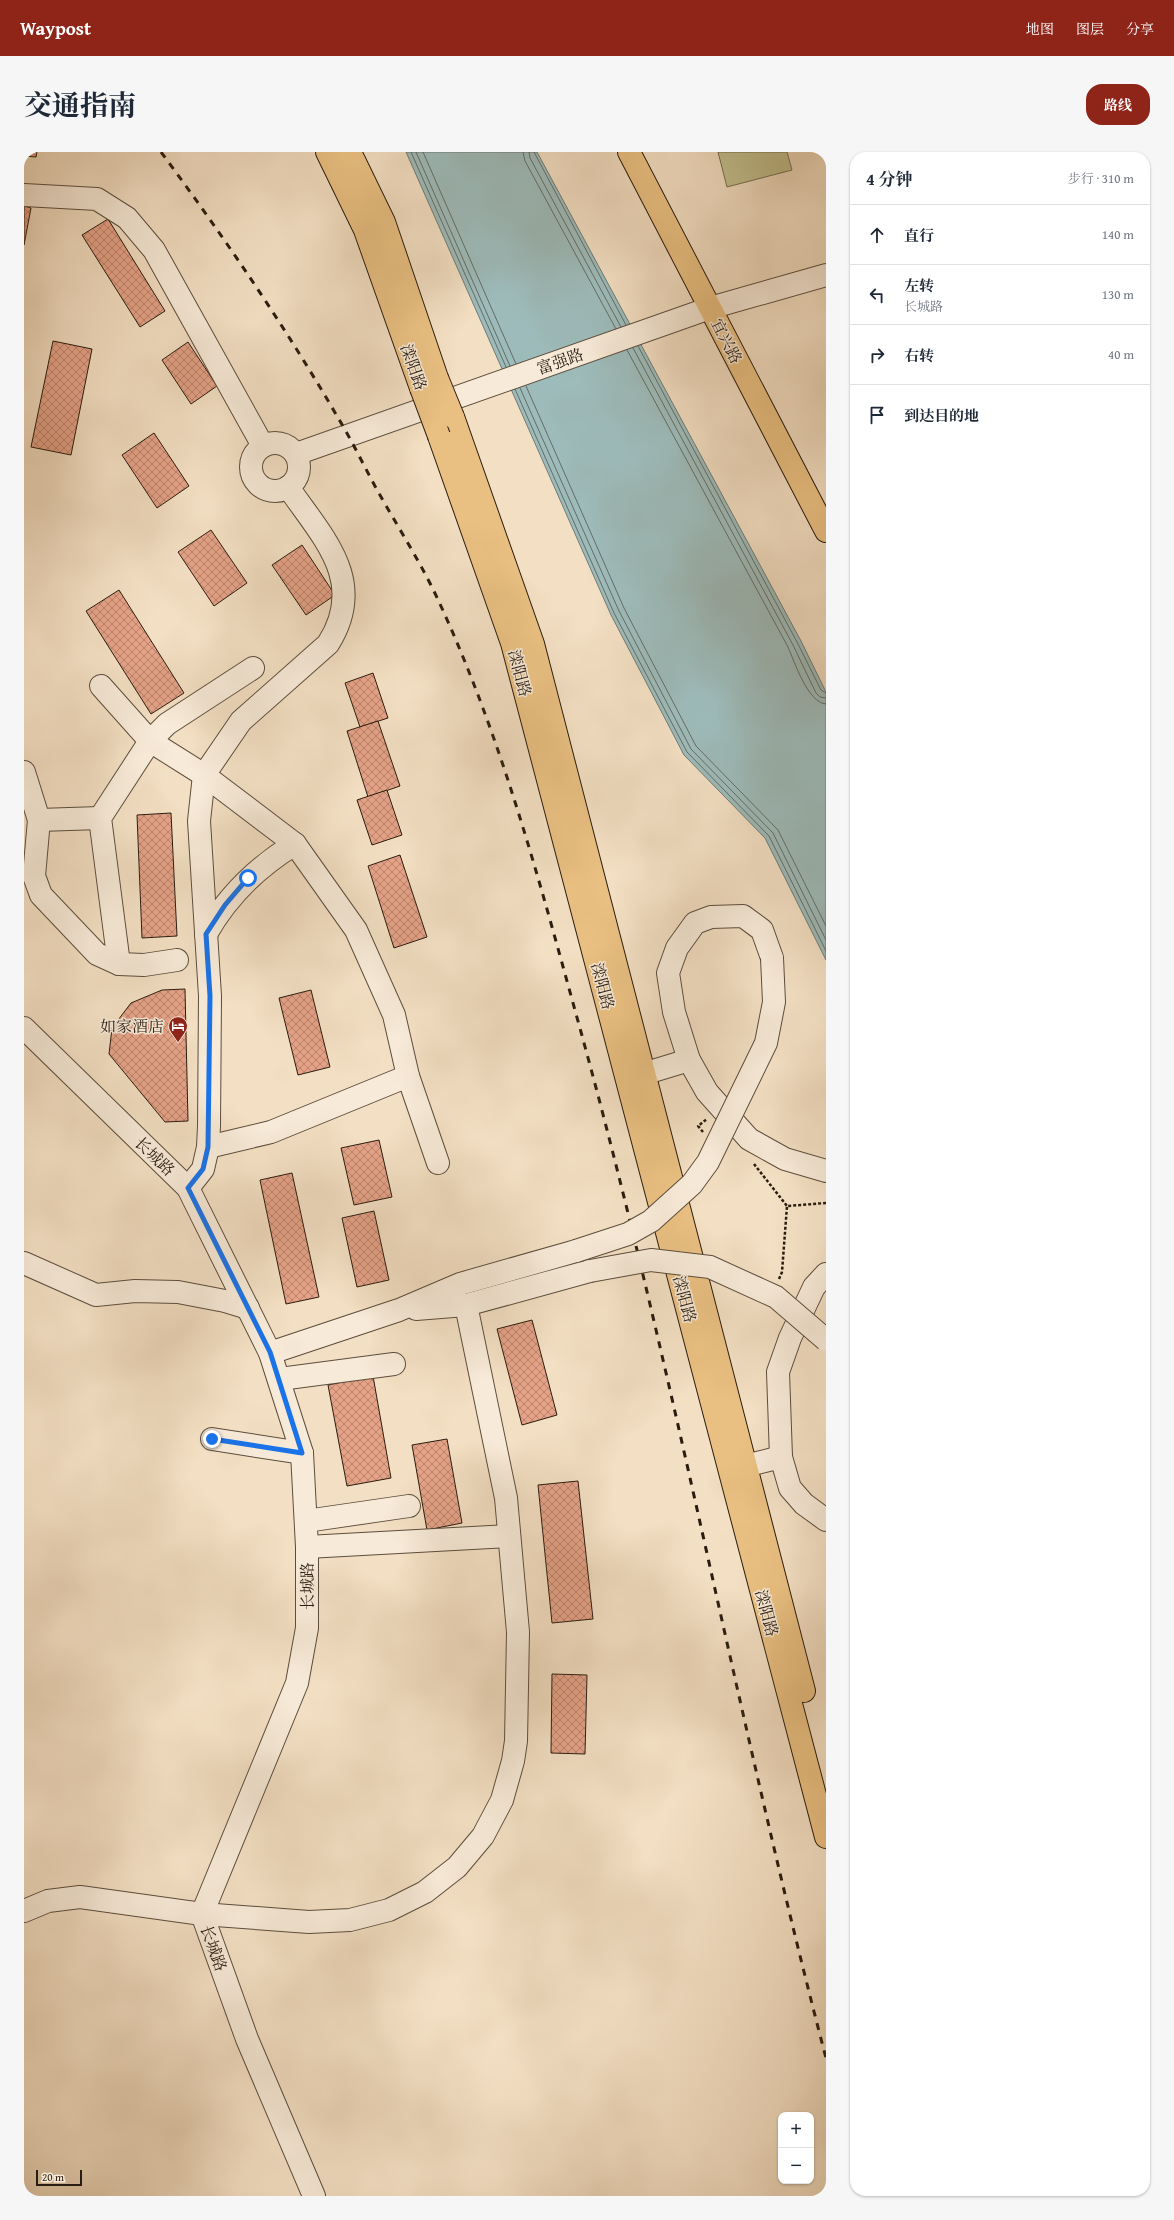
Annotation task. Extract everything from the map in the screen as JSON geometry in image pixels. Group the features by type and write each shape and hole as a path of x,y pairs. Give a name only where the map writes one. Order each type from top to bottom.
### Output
{"main road":[{"name":"滦阳路","path":"327,152 365,230 429,383 452,417 533,644 642,1074 826,1777"},
{"name":"滦阳路","path":"350,152 384,222 429,383 438,436 512,643 826,1837"},
{"name":"宜兴路","path":"629,152 826,531"}],"street":[{"path":"24,195 97,199 127,218 154,250 263,446"},
{"name":"富强路","path":"296,454 710,308 826,275"},
{"path":"270,443 285,444 296,454 299,461 298,476 288,488 281,490 266,489 254,479 251,465 253,457 263,446 270,443"},
{"path":"188,1188 203,1169 208,1147 210,996 198,821 204,775 241,721 328,644 340,621 344,596 344,585 338,563 288,488"},
{"path":"119,964 100,818 150,741 167,724 253,668"},
{"path":"101,686 150,741 204,775 295,844 356,930 394,1015 408,1076 438,1163"},
{"path":"24,772 39,820 34,876 42,895 97,954 119,964 144,966 177,960"},
{"path":"39,820 100,818"},
{"path":"206,934 225,905 248,878 278,854 295,844"},
{"path":"270,1352 399,1310 460,1284 576,1251 628,1234 651,1220 692,1184 708,1162 766,1043 774,1002 772,958 762,930 743,916 711,917 695,923 677,948 668,973 674,1012 689,1060 707,1092 749,1139 785,1159 826,1171"},
{"name":"长城路","path":"24,1028 188,1188 270,1352 280,1379 302,1453 307,1547 307,1628 297,1683 202,1914 247,2039 314,2196"},
{"path":"642,1074 689,1060"},
{"path":"208,1147 271,1132 408,1076"},
{"path":"399,1310 466,1306 590,1271 651,1260 710,1267 776,1297 826,1340"},
{"path":"24,1263 96,1295 135,1291 178,1292 208,1297 248,1308"},
{"path":"826,1274 814,1287 790,1338 778,1372 781,1457 790,1488 804,1504 826,1520"},
{"path":"24,1911 48,1901 80,1897 202,1914 330,1922 370,1916 389,1910 425,1892 442,1880 471,1852 483,1836 502,1800 509,1781 516,1741 518,1632 506,1498 466,1306"},
{"path":"280,1379 394,1364"},
{"path":"212,1439 302,1453"},
{"path":"745,1466 781,1457"},
{"path":"306,1521 409,1506"},
{"path":"307,1547 509,1536"}],"path":[{"path":"782,1272 787,1206 826,1203"}],"shaded area":[{"path":"718,152 787,152 792,170 727,187"}],"water":[{"path":"406,152 537,152 801,641 826,692 826,960 765,838 684,755 611,615"}],"building":[{"path":"24,152 37,152 36,157 24,156"},
{"path":"24,206 31,208 24,245"},
{"path":"108,219 165,311 140,327 82,235"},
{"path":"53,341 92,349 71,455 31,447"},
{"path":"188,342 217,386 191,404 162,360"},
{"path":"154,433 189,486 157,508 122,455"},
{"path":"211,530 247,583 214,606 178,552"},
{"path":"302,545 335,595 306,615 272,565"},
{"path":"119,590 184,693 151,714 86,611"},
{"path":"373,673 388,718 360,727 345,683"},
{"path":"378,721 400,786 368,797 347,731"},
{"path":"387,790 402,835 372,845 357,800"},
{"path":"171,813 177,936 142,938 137,815"},
{"path":"400,855 427,937 394,948 368,866"},
{"path":"185,989 188,1121 165,1122 109,1054 112,1028 131,1003 162,990"},
{"path":"311,990 330,1067 298,1075 279,998"},
{"path":"379,1140 392,1197 354,1205 341,1148"},
{"path":"292,1173 319,1297 286,1304 260,1180"},
{"path":"374,1211 389,1280 357,1287 342,1218"},
{"path":"532,1320 557,1415 522,1425 497,1329"},
{"path":"373,1376 391,1478 347,1486 328,1385"},
{"path":"447,1439 462,1523 427,1530 412,1445"},
{"path":"578,1481 593,1619 552,1623 538,1485"},
{"path":"552,1674 587,1675 585,1754 551,1753"}],"railway":[{"path":"161,152 208,216 253,282 296,348 347,434 425,574 440,604 463,656 502,761 551,923 615,1159 676,1416 763,1802 826,2058"}],"place":[{"name":"如家酒店","path":"178,1043"}],"route":[{"path":"212,1439 302,1453 280,1379 270,1352 188,1188 203,1169 208,1147 210,996 206,934 225,905 248,878"}]}
